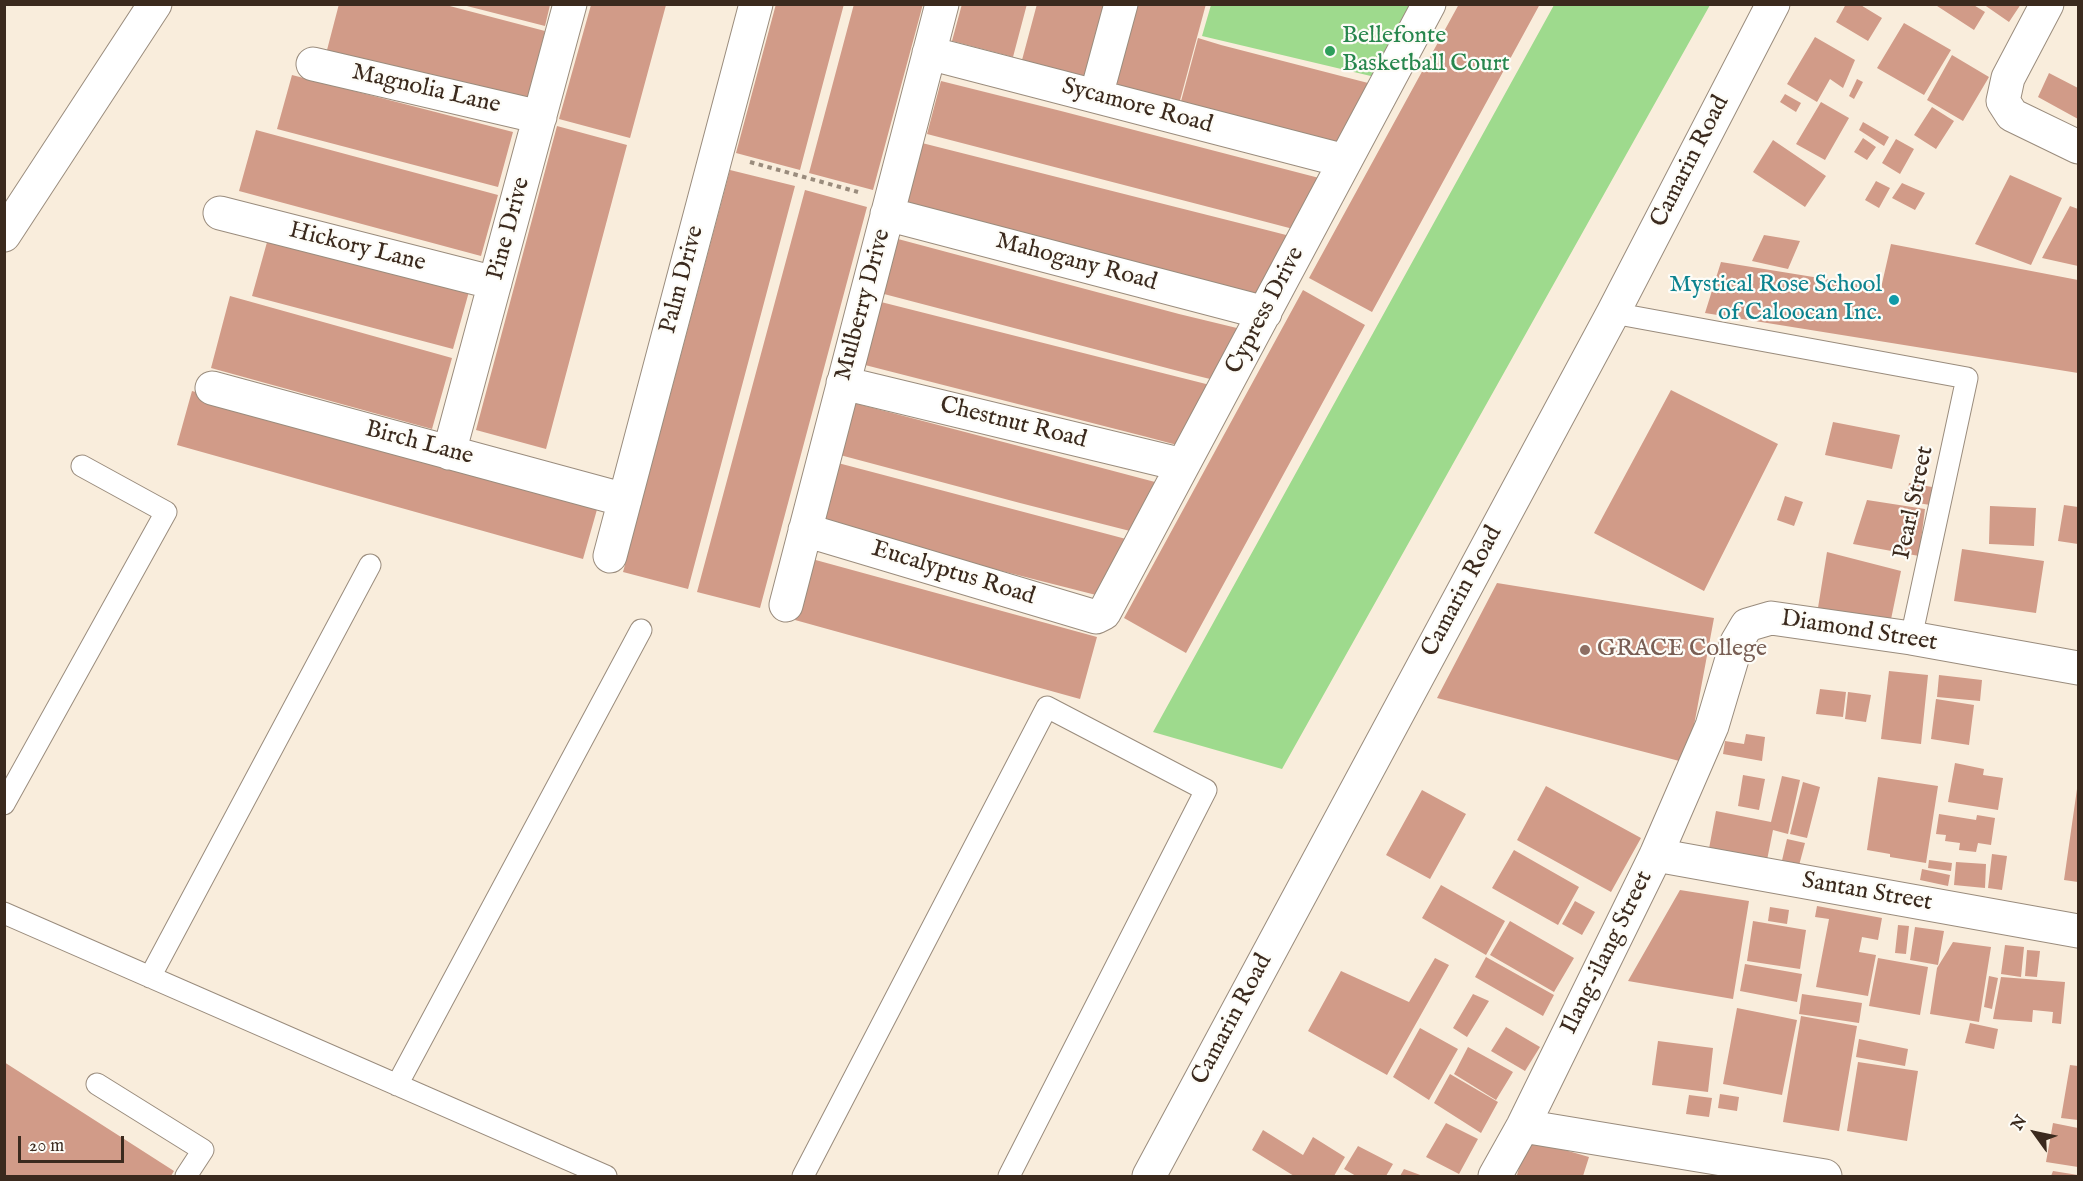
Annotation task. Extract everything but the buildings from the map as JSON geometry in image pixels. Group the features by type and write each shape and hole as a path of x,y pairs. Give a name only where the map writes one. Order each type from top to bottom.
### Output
{"street":[{"path":"4,235 156,4"},
{"name":"Pine Drive","path":"449,453 570,4"},
{"name":"Palm Drive","path":"610,556 756,4"},
{"name":"Mulberry Drive","path":"786,605 942,4"},
{"path":"1096,96 1121,4"},
{"name":"Cypress Drive","path":"1101,616 1429,4"},
{"path":"2048,4 2008,78 2003,101 2012,115 2079,147"},
{"name":"Camarin Road","path":"1149,1176 1613,313 1767,7"},
{"name":"Sycamore Road","path":"929,53 1345,162"},
{"name":"Magnolia Lane","path":"313,64 540,117"},
{"name":"Mahogany Road","path":"889,208 1265,313"},
{"name":"Hickory Lane","path":"220,213 495,284"},
{"name":"Chestnut Road","path":"843,383 1183,465"},
{"name":"Birch Lane","path":"212,388 625,500"},
{"name":"Eucalyptus Road","path":"805,530 1096,617 1101,616"},
{"name":"Diamond Street","path":"1712,726 1737,642 1747,625 1771,618 1911,638 2079,669"},
{"name":"Ilang-ilang Street","path":"1495,1176 1524,1126 1656,855 1712,726"},
{"name":"Santan Street","path":"1656,855 2079,931"},
{"path":"1524,1126 1825,1176"}],"lane":[{"name":"Pearl Street","path":"1613,313 1967,378 1911,638"},
{"path":"4,804 166,512 82,466"},
{"path":"150,977 370,565"},
{"path":"397,1085 641,630"},
{"path":"803,1176 1047,708 1206,790 1009,1176"},
{"path":"4,914 606,1176"},
{"path":"97,1084 203,1150 186,1176"}],"path":[{"path":"717,153 889,208"}],"green space":[{"name":"Bellefonte Basketball Court","path":"1211,5 1413,5 1375,77 1202,36"},
{"path":"1554,5 1710,5 1282,769 1153,732"}],"place":[{"name":"Bellefonte Basketball Court","path":"1330,51"},
{"name":"Mystical Rose School of Caloocan Inc.","path":"1894,300"},
{"name":"GRACE College","path":"1585,650"}]}
